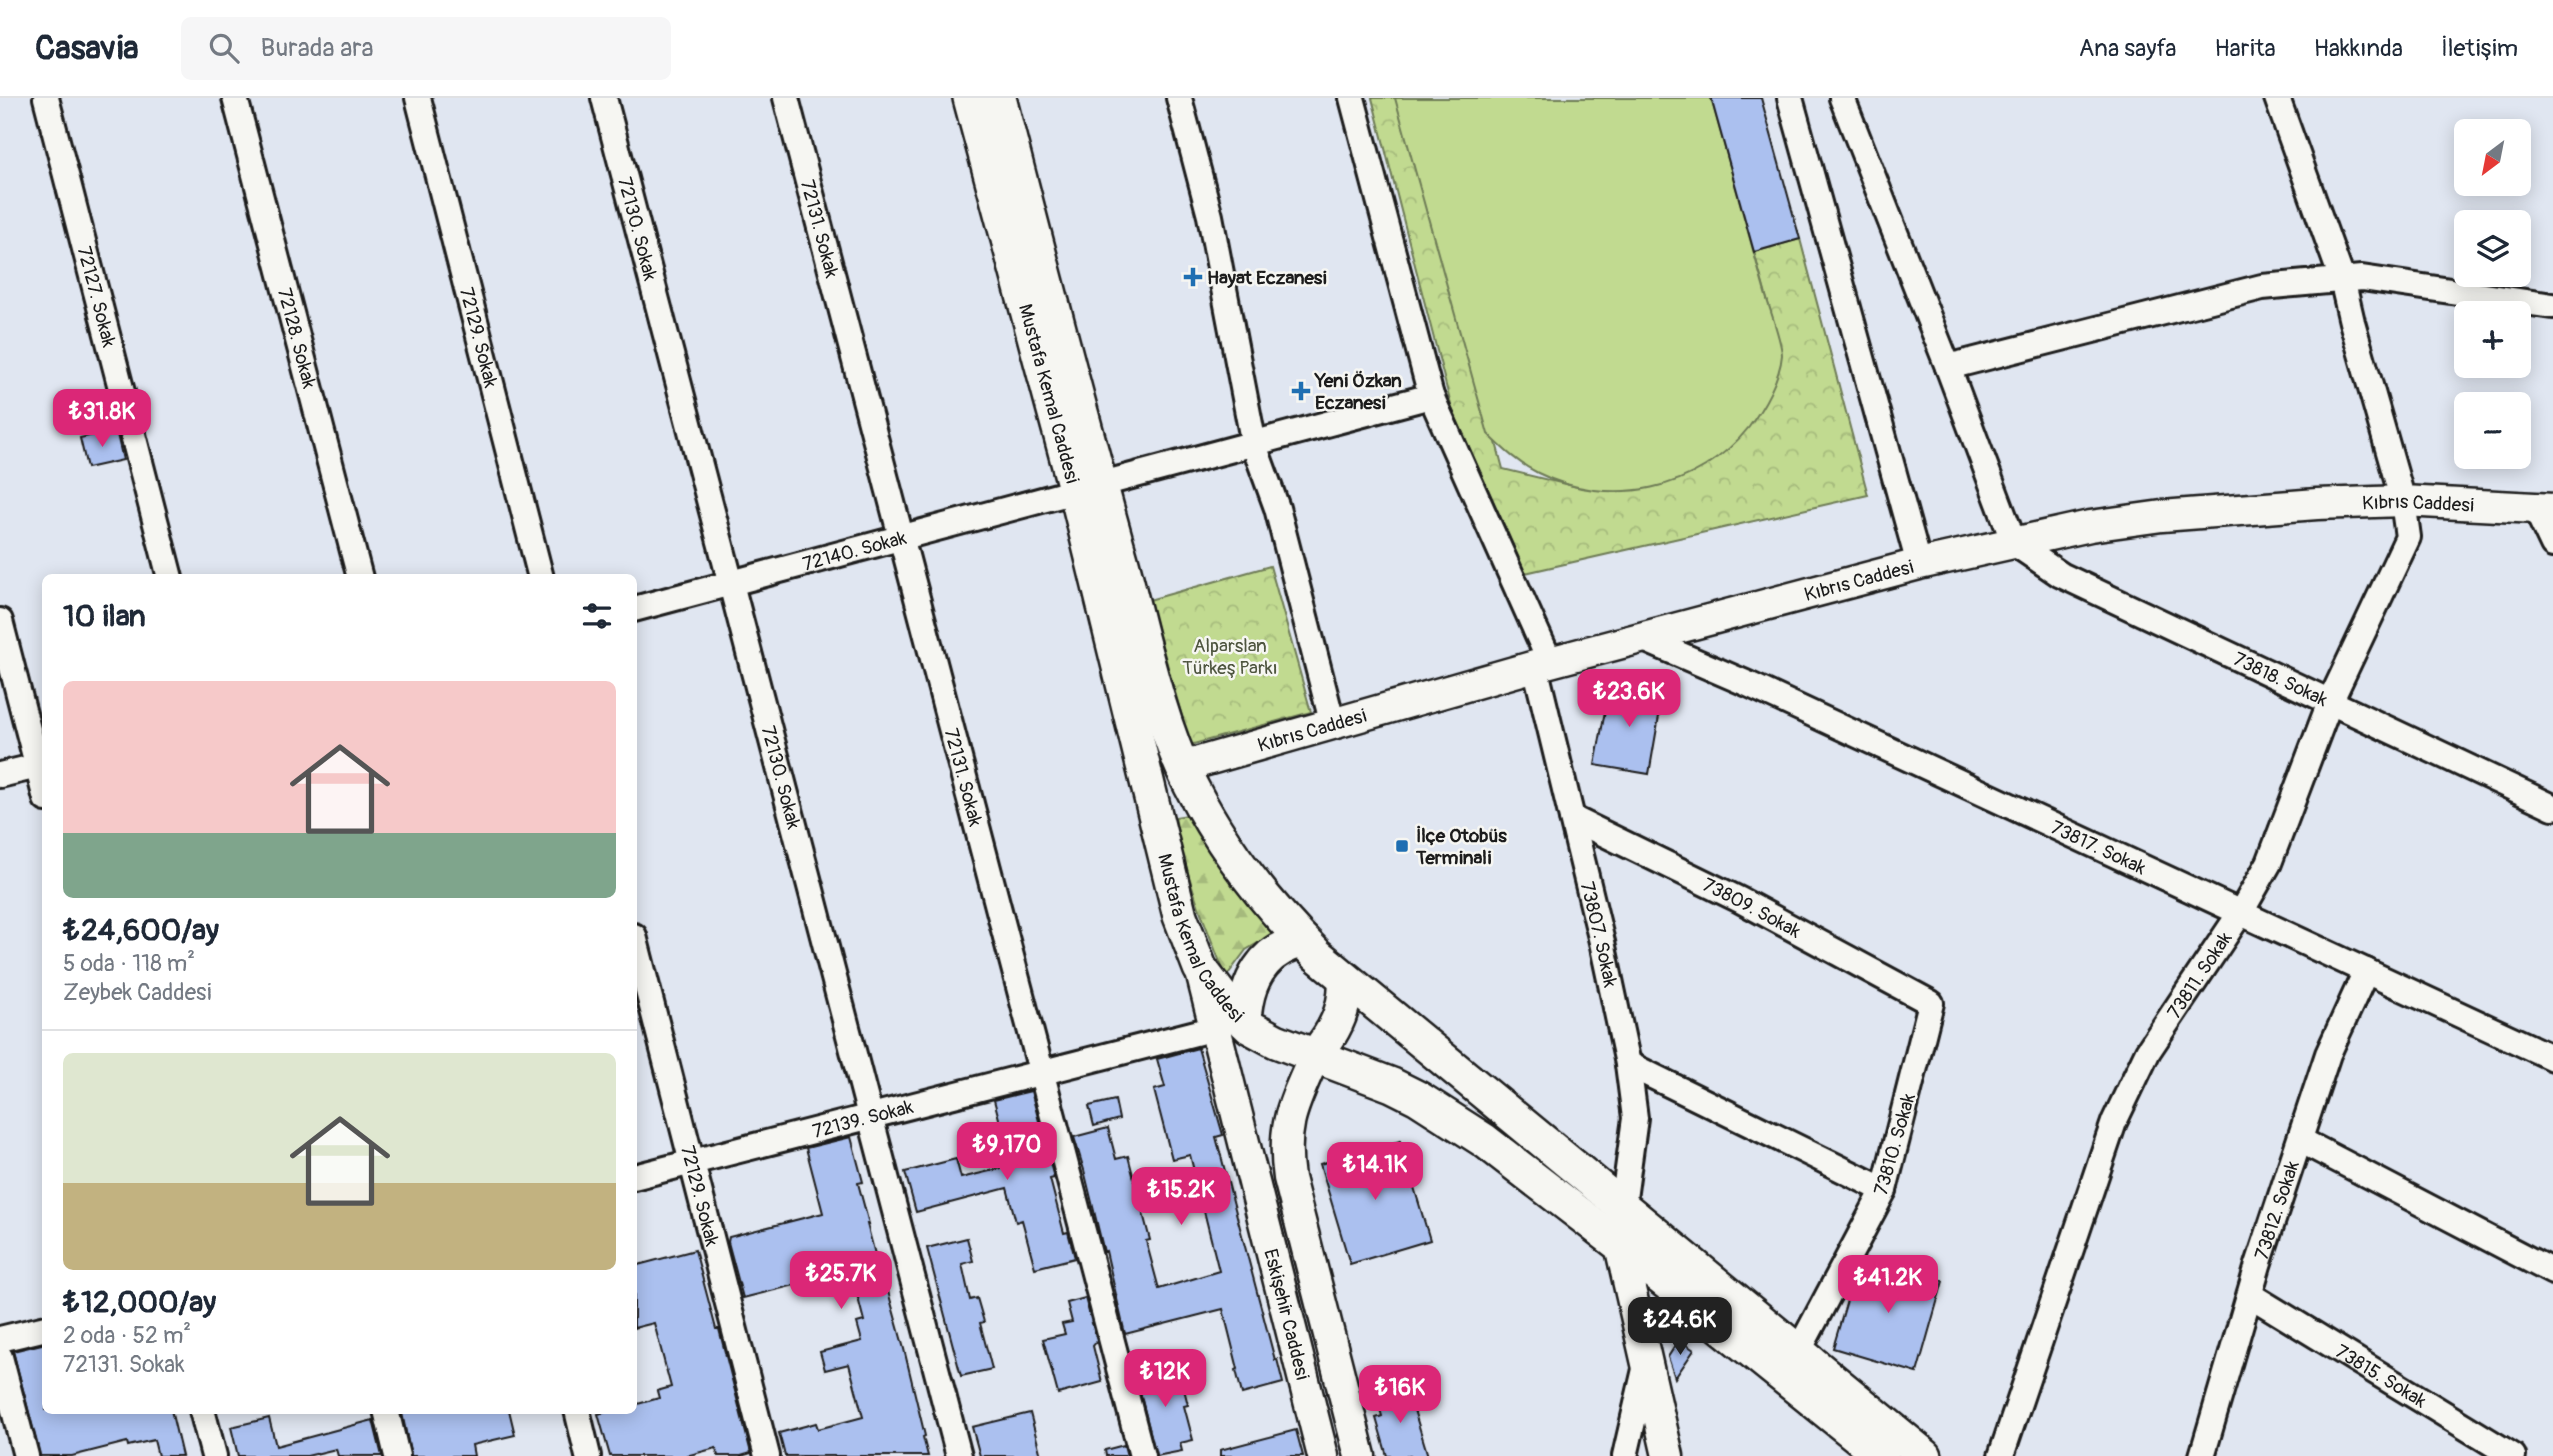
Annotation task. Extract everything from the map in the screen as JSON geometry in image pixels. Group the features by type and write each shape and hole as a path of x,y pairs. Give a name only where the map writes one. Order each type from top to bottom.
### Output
{"main road":[{"name":"Mustafa Kemal Caddesi","path":"970,98 1088,489 1165,721 1182,767 1218,832 1250,880 1282,920 1345,979 1925,1456"},
{"name":"Mustafa Kemal Caddesi","path":"999,98 1088,489 1180,916 1199,968 1231,1009 1229,1025 1392,1084 1485,1141 1620,1245 1882,1456"},
{"path":"1229,1025 1260,966 1271,954 1289,943 1303,941"},
{"path":"1315,1055 1339,1019 1344,1003 1345,979"}],"street":[{"name":"72127. Sokak","path":"46,98 169,574"},
{"name":"72128. Sokak","path":"235,98 359,574"},
{"name":"72129. Sokak","path":"418,98 540,574"},
{"name":"72130. Sokak","path":"604,98 959,1456"},
{"name":"72131. Sokak","path":"786,98 1142,1456"},
{"path":"1179,98 1210,216 1254,445 1278,508 1334,725"},
{"name":"73807. Sokak","path":"1352,98 1431,396 1543,664 1572,818 1628,1064 1636,1118 1623,1206"},
{"path":"1790,98 1919,564"},
{"path":"1842,98 2014,543"},
{"name":"73811. Sokak","path":"2001,1456 2114,1122 2148,1051 2241,912 2269,863 2330,702 2408,537 2403,501 2342,279 2277,98"},
{"path":"1948,367 2262,288 2342,279 2362,278 2553,306"},
{"name":"72140. Sokak","path":"637,608 1431,396"},
{"name":"Kıbrıs Caddesi","path":"1182,767 1543,664 1919,564 2090,526 2162,516 2316,504 2403,501 2544,508"},
{"path":"2544,508 2553,544"},
{"name":"73818. Sokak","path":"2014,543 2061,575 2553,807"},
{"path":"0,621 41,765 0,775"},
{"name":"73817. Sokak","path":"1644,639 1748,684 2553,1058"},
{"name":"73809. Sokak","path":"1572,818 1740,900 1931,1003"},
{"name":"72129. Sokak","path":"637,948 768,1456"},
{"name":"73812. Sokak","path":"2202,1456 2250,1295 2328,1054 2366,971"},
{"name":"73810. Sokak","path":"1798,1352 1884,1190 1931,1003"},
{"name":"72139. Sokak","path":"637,1176 1229,1025"},
{"name":"Eskişehir Caddesi","path":"1229,1025 1323,1456"},
{"name":"Eskişehir Caddesi","path":"1315,1055 1291,1112 1286,1135 1286,1157 1289,1178 1360,1456"},
{"path":"1628,1064 1884,1190"},
{"path":"2300,1140 2553,1272"},
{"path":"1623,1206 1620,1245 1668,1456"},
{"name":"73815. Sokak","path":"2250,1295 2513,1456"},
{"path":"0,1339 42,1329"},
{"path":"0,1357 26,1456"},
{"path":"1625,1456 1647,1361"},
{"path":"203,1414 214,1456"},
{"path":"387,1414 397,1456"},
{"path":"578,1414 588,1456"}],"green space":[{"path":"1372,98 1405,98 1503,469 1577,487 1776,332 1754,252 1800,239 1868,495 1525,573 1452,409"},
{"path":"1395,98 1711,98 1782,355 1778,374 1765,402 1749,427 1729,449 1705,466 1652,488 1594,490 1566,484 1538,473 1511,455 1488,434"},
{"name":"Alparslan Türkeş Parkı","path":"1270,566 1311,712 1190,745 1149,600"},
{"path":"1193,814 1232,881 1273,934 1246,950 1226,977 1196,898 1179,838 1175,817"}],"building":[{"path":"1711,98 1761,98 1800,239 1754,252"},
{"path":"116,430 123,460 87,468 80,438"},
{"path":"1610,684 1663,693 1649,774 1595,765"},
{"path":"1198,1048 1223,1135 1216,1137 1283,1383 1242,1394 1223,1309 1125,1334 1106,1251 1104,1252 1074,1137 1108,1128 1116,1159 1128,1156 1150,1240 1146,1241 1159,1289 1219,1271 1190,1155 1172,1159 1154,1090 1165,1087 1157,1059"},
{"path":"1031,1091 1054,1178 1050,1179 1064,1233 1068,1232 1075,1258 1035,1268 1022,1220 1016,1222 1007,1188 916,1212 905,1172 956,1159 961,1178 1002,1168 1000,1163 1010,1160 994,1100"},
{"path":"1115,1100 1119,1119 1094,1126 1089,1106"},
{"path":"851,1137 863,1182 858,1183 867,1224 904,1349 928,1456 785,1456 779,1433 816,1423 818,1429 863,1417 849,1364 825,1370 820,1352 862,1341 857,1323 864,1321 851,1271 743,1298 728,1242 729,1237 823,1213 806,1148"},
{"path":"1400,1141 1430,1240 1350,1264 1320,1164"},
{"path":"967,1238 973,1261 962,1264 970,1300 977,1298 984,1322 980,1323 992,1369 961,1376 927,1248"},
{"path":"695,1250 716,1329 719,1329 751,1453 718,1456 716,1448 686,1456 610,1456 598,1414 637,1414 637,1404 659,1398 657,1391 671,1387 654,1323 637,1327 637,1265"},
{"path":"1864,1259 1943,1281 1917,1373 1833,1348 1853,1280"},
{"path":"1085,1298 1097,1341 1093,1346 1102,1382 1058,1394 1043,1339 1065,1334 1062,1324 1072,1322 1067,1303"},
{"path":"1679,1340 1694,1350 1675,1378 1668,1357"},
{"path":"42,1344 42,1414 172,1414 182,1456 158,1456 154,1440 128,1446 127,1442 72,1456 40,1456 13,1351"},
{"path":"1178,1365 1188,1405 1184,1406 1193,1440 1180,1443 1182,1451 1156,1456 1136,1376"},
{"path":"1407,1387 1428,1456 1387,1456 1376,1418 1382,1416 1376,1396"},
{"path":"1030,1413 1041,1456 980,1456 972,1427"},
{"path":"402,1414 510,1414 515,1435 472,1445 474,1456 411,1456"},
{"path":"269,1418 276,1446 373,1420 382,1456 338,1456 336,1449 307,1456 238,1456 231,1427"},
{"path":"1296,1430 1303,1456 1220,1456 1220,1450"},
{"path":"1124,1445 1127,1456 1106,1456 1105,1450"}],"place":[{"name":"Hayat Eczanesi","path":"1193,277"},
{"name":"Yeni Özkan Eczanesi","path":"1301,391"},
{"name":"İlçe Otobüs Terminali","path":"1402,846"}]}
